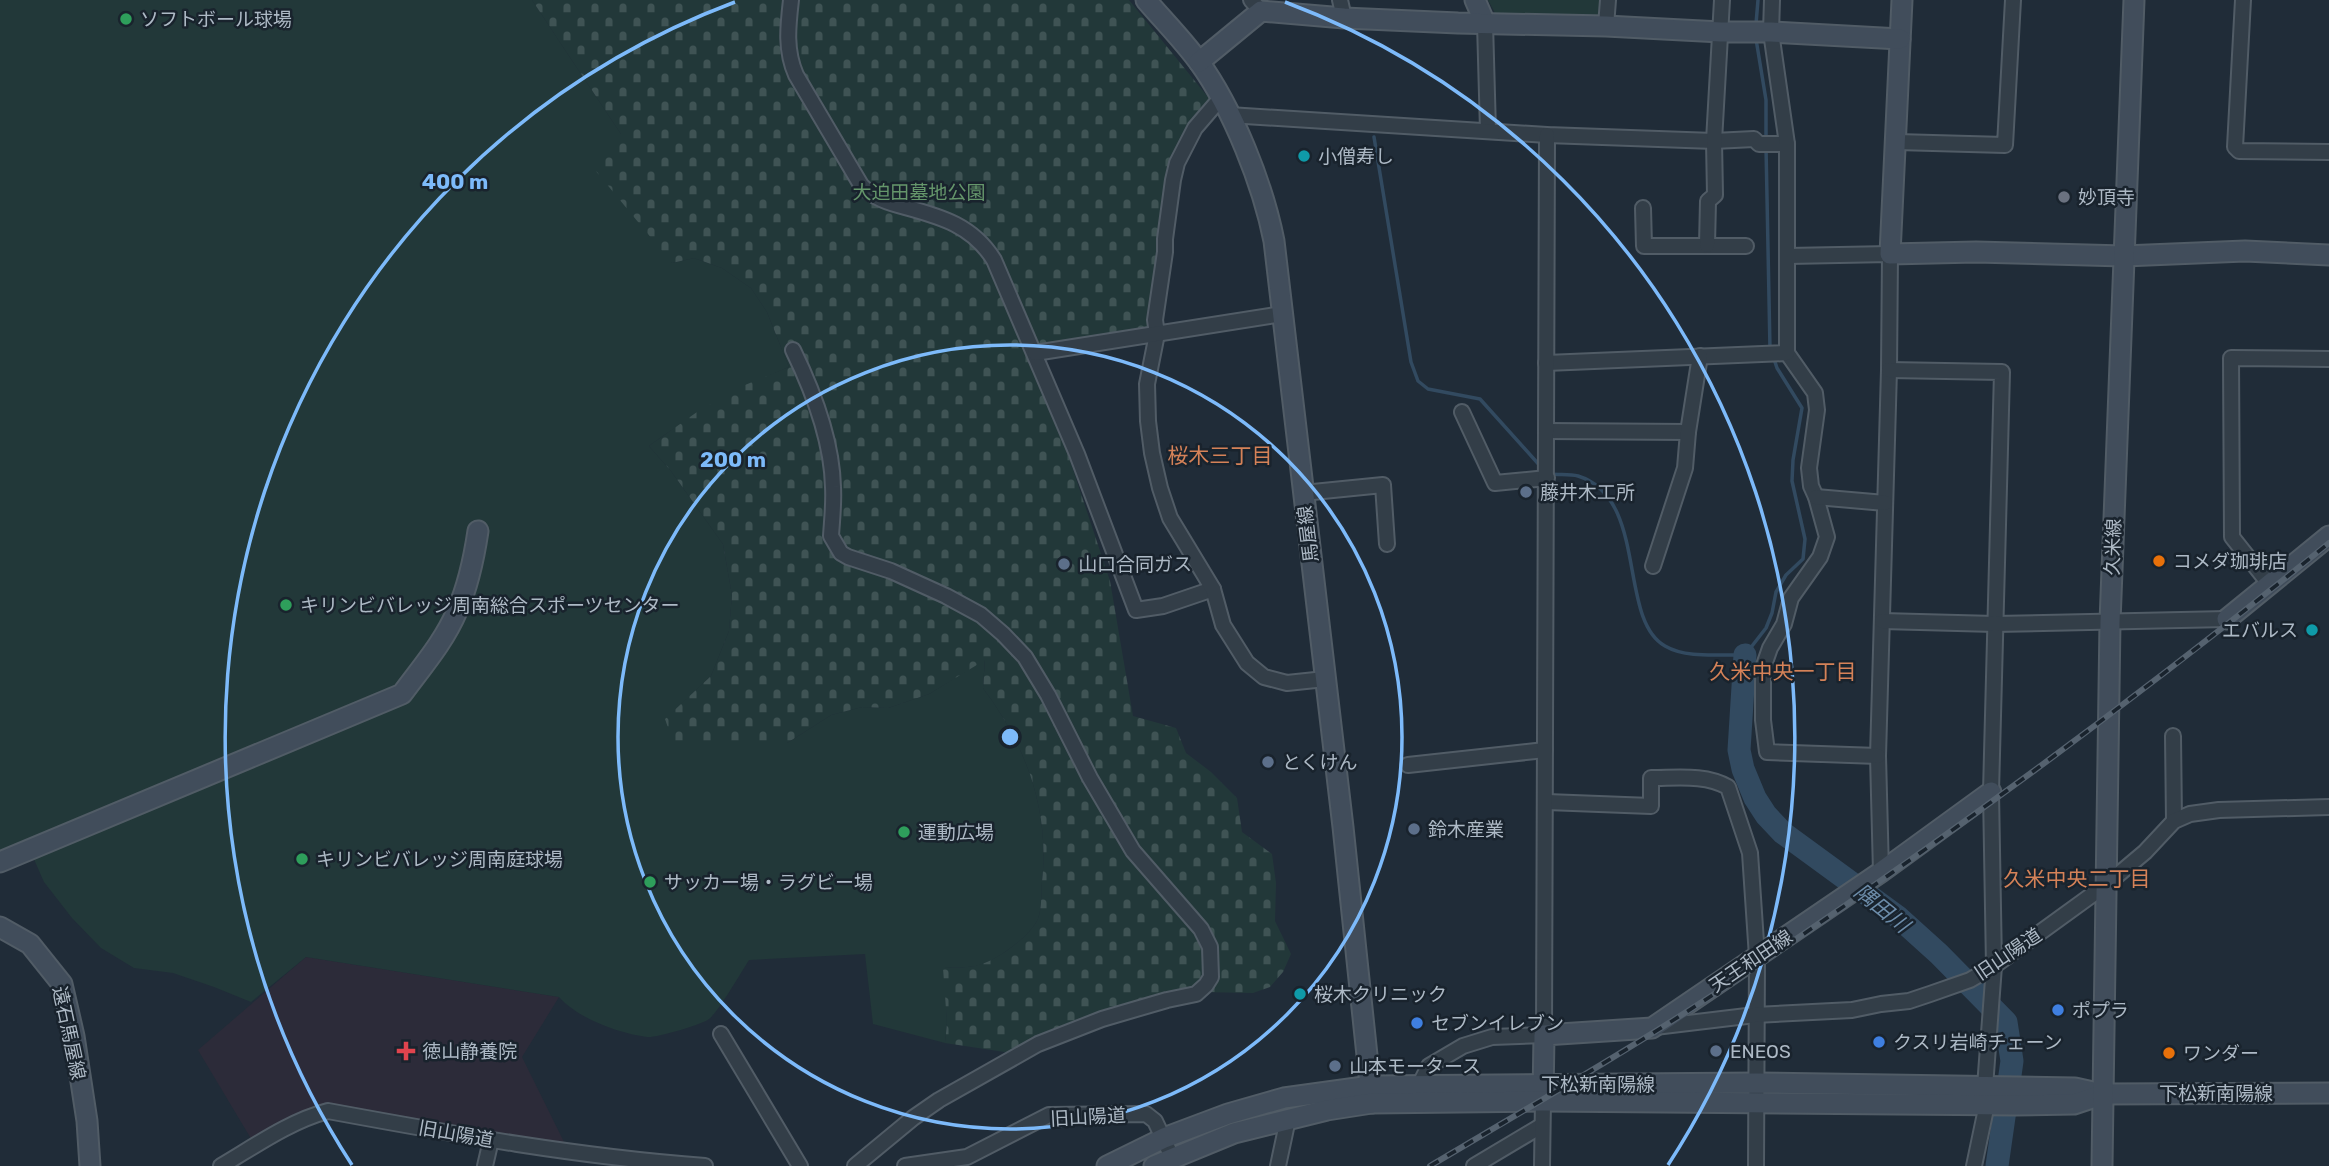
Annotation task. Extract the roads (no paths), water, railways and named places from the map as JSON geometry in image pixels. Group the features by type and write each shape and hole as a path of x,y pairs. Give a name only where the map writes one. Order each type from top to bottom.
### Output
{"street":[{"path":"791,0 787,39 790,62 861,185 868,192 891,203 947,219 969,231 980,240 1000,272 1077,454 1136,610 1163,606 1213,589"},
{"name":"馬屋線","path":"1146,0 1199,62 1225,107 1267,207 1274,241 1372,1094"},
{"path":"1475,0 1485,23 1488,131"},
{"path":"1606,26 1608,0"},
{"path":"1707,245 1708,201 1714,195 1714,141 1722,0"},
{"path":"1772,0 1771,32 1787,144 1787,353 1815,393 1817,410 1809,468 1811,485 1827,537 1820,557 1791,598 1784,624 1770,648 1763,668 1763,720 1767,752 1878,756"},
{"path":"1881,872 1878,756 1890,254 1902,0"},
{"path":"1896,142 2005,145 2013,0"},
{"name":"久米線","path":"2102,1166 2110,622 2134,0"},
{"path":"2243,0 2235,147 2239,151 2329,152"},
{"path":"1199,62 1256,6 1342,9 1485,23 1900,39"},
{"path":"1325,679 1287,683 1264,677 1247,663 1223,625 1213,589 1170,518 1157,477 1148,421 1146,384 1157,334 1156,320 1175,171 1195,128 1225,107 1547,135 1714,141 1754,139 1759,144 1787,144"},
{"path":"1542,1166 1548,478 1547,135"},
{"path":"1643,208 1644,246 1746,246"},
{"path":"1788,256 1976,252 2124,256 2245,251 2329,255"},
{"path":"1035,353 1282,314"},
{"path":"793,350 806,377 829,450 834,487 831,536 834,544 848,557 891,571 981,615 1018,649 1035,671 1090,778 1133,851 1201,929 1210,947 1211,976 1196,994 1102,1019 1038,1044 912,1118 855,1166"},
{"path":"1546,363 1787,353"},
{"path":"1653,566 1685,468 1700,356"},
{"path":"2270,585 2232,537 2231,358 2329,359"},
{"path":"1889,370 2002,372 1991,792 1994,966 1989,1096 1974,1166"},
{"path":"1462,412 1495,483 1548,478"},
{"path":"1546,431 1688,432"},
{"path":"1303,493 1383,485 1387,544"},
{"path":"1816,497 1885,503"},
{"path":"0,862 401,694 440,642 457,611 473,562 478,530"},
{"path":"1882,621 1994,624 2227,619 2329,536"},
{"path":"2173,736 2174,821 2190,814 2219,810 2329,807"},
{"path":"1408,765 1545,750"},
{"path":"1546,802 1651,806 1651,778 1702,778 1717,780 1728,787 1750,853 1757,957 1756,1166"},
{"name":"天王和田線","path":"1651,1028 1881,872 1991,792"},
{"name":"旧山陽道","path":"1651,1028 1755,1015 1852,1010 1909,1001 1970,980 1994,966 2108,884 2145,852 2174,821"},
{"name":"遠石馬屋線","path":"0,927 30,944 62,984 74,1036 90,1166"},
{"path":"1420,1084 1429,1066 1463,1046 1492,1037 1651,1028"},
{"path":"721,1034 800,1166"},
{"name":"下松新南陽線","path":"1107,1166 1164,1138 1228,1114 1284,1098 1372,1094 1543,1093 1757,1083 1989,1096"},
{"name":"下松新南陽線","path":"1154,1166 1234,1133 1372,1094 1420,1084 1756,1104 2015,1096 2075,1088 2102,1094 2329,1093"},
{"name":"旧山陽道","path":"221,1166 278,1132 328,1111 491,1140 705,1166"},
{"name":"旧山陽道","path":"905,1166 967,1157 1049,1115 1146,1114 1155,1121 1172,1157"},
{"path":"1278,1166 1288,1119"},
{"path":"1474,1166 1541,1126"},
{"path":"485,1166 491,1140"}],"waterway":[{"path":"1756,24 1758,0"},
{"path":"1756,39 1766,100 1766,139"},
{"path":"1374,137 1411,362 1418,381 1428,389 1480,399 1542,468"},
{"path":"1766,147 1770,349"},
{"path":"1551,474 1578,476 1600,489 1615,508 1624,532 1641,611 1650,632 1665,646 1683,653 1745,655 1766,628 1776,592 1786,575 1803,559 1805,539 1792,481 1802,408 1777,368 1773,356"},
{"name":"隅田川","path":"1745,655 1739,750 1743,769 1755,798 1766,815 1783,833 1898,917 2006,1022 2012,1061 1997,1166"}],"railway":[{"path":"1430,1166 1686,1012 1878,883 2106,717 2329,543"}],"place":[{"name":"ソフトボール球場","path":"126,19"},
{"name":"小僧寿し","path":"1304,156"},
{"name":"妙頂寺","path":"2064,197"},
{"name":"藤井木工所","path":"1526,492"},
{"name":"コメダ珈琲店","path":"2159,561"},
{"name":"山口合同ガス","path":"1064,564"},
{"name":"キリンビバレッジ周南総合スポーツセンター","path":"286,605"},
{"name":"エバルス","path":"2312,630"},
{"name":"とくけん","path":"1268,762"},
{"name":"鈴木産業","path":"1414,829"},
{"name":"運動広場","path":"904,832"},
{"name":"キリンビバレッジ周南庭球場","path":"302,859"},
{"name":"サッカー場・ラグビー場","path":"650,882"},
{"name":"桜木クリニック","path":"1300,994"},
{"name":"ポプラ","path":"2058,1010"},
{"name":"セブンイレブン","path":"1417,1023"},
{"name":"クスリ岩崎チェーン","path":"1879,1042"},
{"name":"徳山静養院","path":"406,1051"},
{"name":"ENEOS","path":"1716,1051"},
{"name":"ワンダー","path":"2169,1053"},
{"name":"山本モータース","path":"1335,1066"}],"district":[{"name":"桜木三丁目","path":"1220,455"},
{"name":"久米中央一丁目","path":"1783,671"},
{"name":"久米中央二丁目","path":"2077,878"}],"park label":[{"name":"大迫田墓地公園","path":"919,192"}]}
